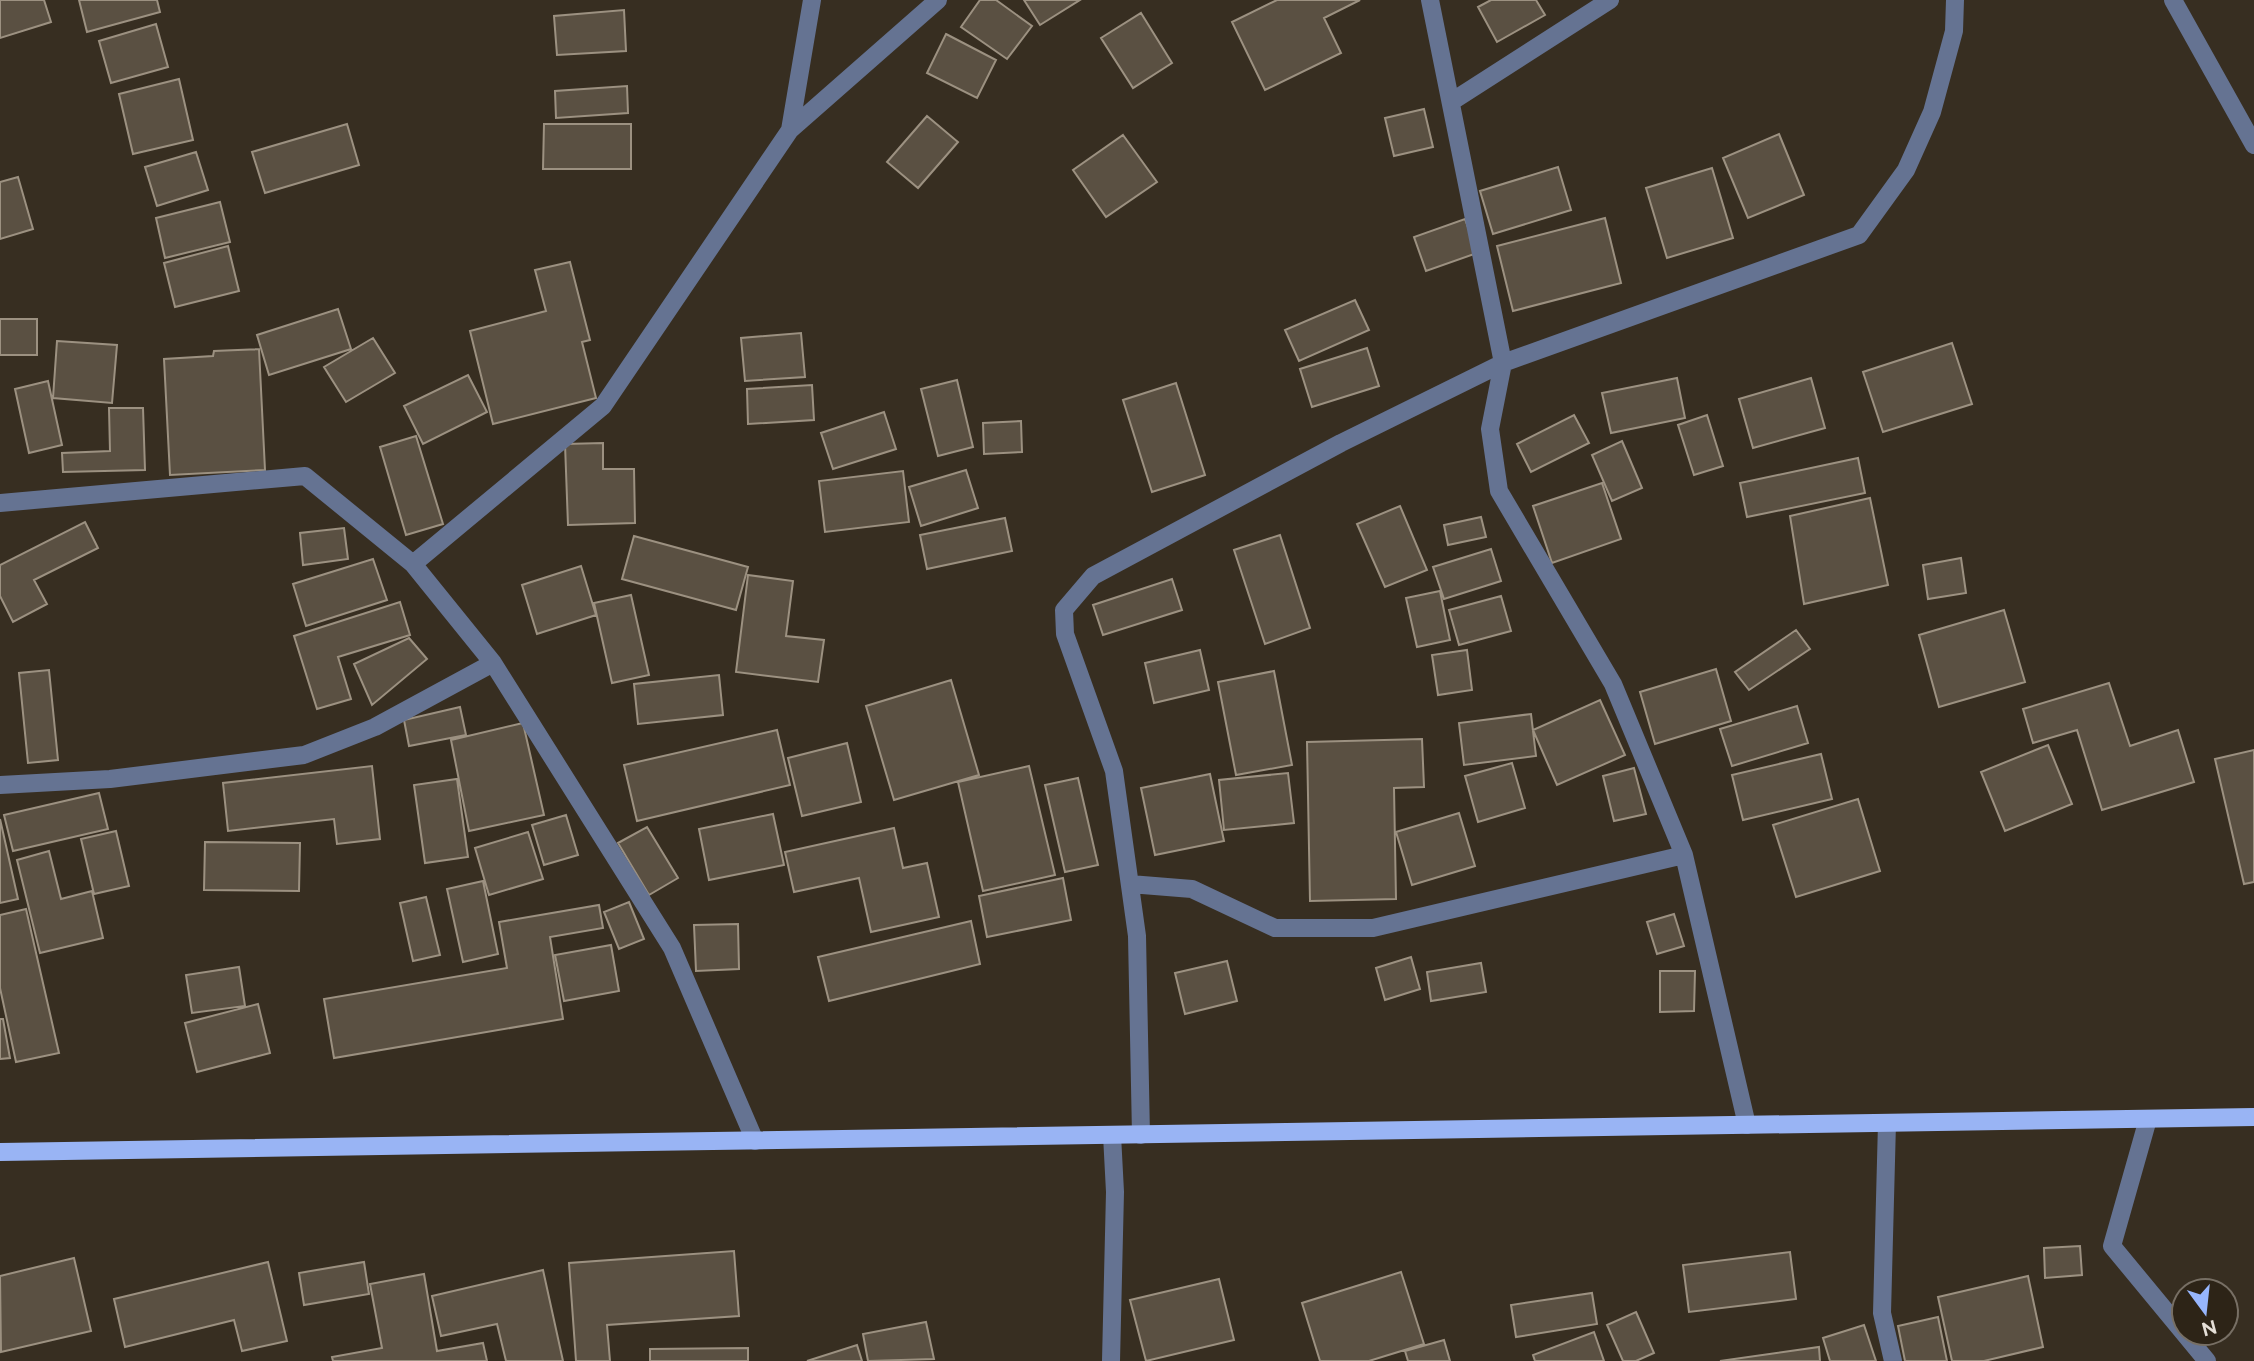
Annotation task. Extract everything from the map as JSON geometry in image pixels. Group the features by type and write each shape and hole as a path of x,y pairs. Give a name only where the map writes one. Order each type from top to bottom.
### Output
{"main road":[{"path":"0,1152 2254,1117"}],"street":[{"path":"790,130 812,0"},
{"path":"412,564 603,406 790,130 938,0"},
{"path":"1430,0 1503,363 1490,429 1499,491 1613,684 1684,855 1747,1125"},
{"path":"1451,102 1610,0"},
{"path":"1142,1135 1137,936 1114,771 1065,634 1064,610 1093,576 1341,443 1503,363 1859,234 1906,170 1932,112 1954,31 1955,0"},
{"path":"2173,0 2254,145"},
{"path":"0,503 305,476 412,564 493,663 672,948 755,1141"},
{"path":"0,785 110,779 304,755 375,727 493,663"},
{"path":"1130,884 1192,888 1275,928 1373,928 1684,855"},
{"path":"2148,1119 2112,1246 2207,1361"},
{"path":"1887,1123 1882,1313 1893,1361"},
{"path":"1111,1361 1115,1192 1112,1135"}],"building":[{"path":"0,0 44,0 51,22 0,38"},
{"path":"79,0 157,0 160,12 87,32"},
{"path":"980,0 996,0 1032,26 1007,59 961,27"},
{"path":"1024,0 1080,0 1040,25"},
{"path":"1277,0 1360,0 1324,18 1341,53 1265,90 1232,22"},
{"path":"1491,0 1536,0 1545,15 1497,42 1478,7"},
{"path":"624,10 626,51 557,55 554,16"},
{"path":"1141,13 1172,63 1133,88 1101,38"},
{"path":"156,24 168,67 111,83 99,41"},
{"path":"946,34 996,60 977,98 927,73"},
{"path":"179,79 193,140 133,154 119,94"},
{"path":"627,86 628,113 556,118 555,91"},
{"path":"1424,109 1433,147 1394,156 1385,118"},
{"path":"927,116 958,142 918,188 887,162"},
{"path":"347,124 359,165 265,193 252,152"},
{"path":"544,124 631,124 631,169 543,169"},
{"path":"1779,134 1804,195 1748,218 1723,158"},
{"path":"1123,135 1157,182 1106,217 1073,170"},
{"path":"196,152 208,190 157,206 145,167"},
{"path":"1558,167 1571,210 1493,234 1480,191"},
{"path":"1712,168 1733,238 1667,258 1646,188"},
{"path":"18,177 33,229 0,239 0,182"},
{"path":"220,202 230,242 165,258 156,218"},
{"path":"1605,218 1621,283 1513,311 1497,246"},
{"path":"1465,219 1477,253 1426,271 1414,237"},
{"path":"228,246 239,291 175,307 164,263"},
{"path":"570,262 590,340 582,342 596,398 493,424 470,331 546,311 535,270"},
{"path":"1355,300 1369,330 1299,361 1285,330"},
{"path":"338,309 351,349 269,375 257,335"},
{"path":"0,319 37,319 37,355 0,355"},
{"path":"801,333 805,377 745,381 741,338"},
{"path":"373,338 395,373 346,402 324,367"},
{"path":"57,341 117,345 112,403 53,398"},
{"path":"1952,343 1972,404 1883,432 1863,372"},
{"path":"1367,348 1379,386 1312,407 1300,369"},
{"path":"259,349 265,470 170,475 164,359 213,356 214,351"},
{"path":"468,375 487,412 423,444 404,406"},
{"path":"1677,378 1685,418 1611,433 1602,393"},
{"path":"1811,378 1825,428 1753,448 1739,399"},
{"path":"957,380 973,447 938,456 921,389"},
{"path":"48,381 62,445 29,453 15,389"},
{"path":"1176,383 1205,475 1152,492 1123,400"},
{"path":"812,385 814,420 748,424 747,389"},
{"path":"109,408 143,408 145,470 63,472 62,453 110,451"},
{"path":"884,412 896,449 833,469 821,433"},
{"path":"1574,415 1589,443 1531,472 1517,444"},
{"path":"1707,415 1723,466 1694,475 1678,425"},
{"path":"1021,421 1022,452 984,454 983,423"},
{"path":"416,436 443,524 406,535 380,447"},
{"path":"1622,441 1642,488 1612,501 1592,455"},
{"path":"603,443 603,469 634,469 635,523 568,525 565,444"},
{"path":"1858,458 1865,493 1747,517 1740,483"},
{"path":"966,470 978,508 921,526 909,487"},
{"path":"903,471 909,522 825,532 819,481"},
{"path":"1602,483 1621,539 1552,563 1533,506"},
{"path":"1870,498 1888,585 1804,604 1790,516"},
{"path":"1400,506 1427,570 1385,587 1357,524"},
{"path":"1481,517 1486,537 1448,545 1444,525"},
{"path":"1005,518 1012,551 927,569 920,535"},
{"path":"85,522 98,548 34,580 47,604 13,622 0,596 0,565"},
{"path":"344,528 348,559 303,565 300,533"},
{"path":"1280,535 1310,628 1265,644 1234,550"},
{"path":"634,536 748,567 736,610 622,579"},
{"path":"1491,549 1501,581 1444,599 1433,567"},
{"path":"1961,558 1966,593 1928,599 1923,565"},
{"path":"373,559 387,600 306,626 293,584"},
{"path":"581,566 596,615 537,634 522,585"},
{"path":"748,575 793,581 786,636 824,640 818,682 736,672"},
{"path":"1172,579 1182,610 1103,635 1093,605"},
{"path":"1440,591 1450,640 1417,647 1406,598"},
{"path":"631,595 649,675 612,683 594,603"},
{"path":"1501,596 1511,631 1459,645 1449,610"},
{"path":"400,602 410,635 338,657 351,699 317,709 294,636"},
{"path":"2004,610 2025,682 1939,707 1919,635"},
{"path":"1796,630 1810,649 1749,690 1735,672"},
{"path":"409,638 427,659 372,705 354,664"},
{"path":"1200,650 1209,690 1154,703 1145,663"},
{"path":"1467,650 1472,690 1438,695 1432,655"},
{"path":"1716,669 1731,721 1655,744 1640,692"},
{"path":"49,670 58,760 28,763 19,673"},
{"path":"1274,671 1292,765 1236,775 1218,682"},
{"path":"719,675 723,715 638,724 634,684"},
{"path":"951,680 979,775 894,800 866,706"},
{"path":"2109,683 2130,746 2178,730 2194,782 2102,810 2077,730 2033,743 2023,709"},
{"path":"1600,700 1625,755 1557,785 1533,730"},
{"path":"1797,706 1808,743 1732,766 1720,729"},
{"path":"460,707 466,735 409,746 404,720"},
{"path":"1531,714 1536,756 1464,765 1459,723"},
{"path":"523,723 544,815 469,831 451,740"},
{"path":"777,730 790,785 637,821 624,765"},
{"path":"1422,739 1424,787 1394,788 1396,899 1310,901 1307,742"},
{"path":"847,743 861,802 802,816 788,758"},
{"path":"2048,745 2072,804 2005,831 1981,772"},
{"path":"2254,750 2254,882 2244,884 2215,759"},
{"path":"1821,754 1832,799 1743,820 1732,775"},
{"path":"1512,763 1525,808 1478,822 1465,776"},
{"path":"372,766 380,839 337,844 334,819 228,831 223,783"},
{"path":"1029,766 1055,875 983,891 958,782"},
{"path":"1634,768 1646,814 1614,821 1603,776"},
{"path":"1288,773 1294,823 1224,830 1219,780"},
{"path":"1210,774 1224,841 1155,855 1141,788"},
{"path":"1078,778 1098,865 1065,872 1045,785"},
{"path":"457,779 468,857 425,863 414,785"},
{"path":"99,793 108,829 13,851 4,815"},
{"path":"1858,799 1880,871 1796,897 1773,825"},
{"path":"1459,813 1475,866 1412,885 1396,832"},
{"path":"773,814 784,865 709,880 699,829"},
{"path":"566,815 578,855 544,865 532,825"},
{"path":"0,819 18,899 0,903"},
{"path":"647,827 678,878 649,895 618,843"},
{"path":"894,828 903,868 927,863 939,917 871,932 859,878 794,892 785,852"},
{"path":"116,831 129,886 94,894 81,839"},
{"path":"528,832 543,879 489,895 475,848"},
{"path":"205,842 300,843 299,891 204,890"},
{"path":"49,851 61,899 92,891 103,938 40,953 17,860"},
{"path":"1063,878 1071,920 987,937 979,896"},
{"path":"483,881 498,954 463,962 447,889"},
{"path":"426,897 440,955 413,961 400,903"},
{"path":"629,902 644,939 619,949 604,912"},
{"path":"599,905 603,928 550,937 563,1019 334,1058 324,999 507,968 499,922"},
{"path":"26,909 59,1053 16,1062 0,988 0,915"},
{"path":"1674,914 1684,946 1657,954 1647,922"},
{"path":"971,921 980,964 829,1001 818,957"},
{"path":"738,924 739,969 696,971 694,925"},
{"path":"611,945 619,991 564,1001 555,955"},
{"path":"1411,957 1420,989 1385,1000 1376,968"},
{"path":"1227,961 1237,1001 1185,1014 1175,973"},
{"path":"1481,963 1486,992 1431,1001 1427,972"},
{"path":"239,967 245,1006 192,1013 186,975"},
{"path":"1660,971 1695,971 1694,1011 1660,1012"},
{"path":"258,1004 270,1053 197,1072 185,1023"},
{"path":"0,1019 3,1019 10,1058 0,1059"},
{"path":"2080,1246 2082,1275 2045,1278 2044,1248"},
{"path":"734,1251 739,1316 607,1325 610,1361 576,1361 569,1263"},
{"path":"1790,1252 1796,1299 1689,1312 1683,1265"},
{"path":"74,1258 91,1331 1,1352 0,1276"},
{"path":"268,1262 287,1341 242,1351 234,1320 125,1347 114,1299"},
{"path":"364,1262 369,1294 304,1305 299,1273"},
{"path":"543,1270 563,1361 506,1361 497,1324 441,1336 432,1296"},
{"path":"1401,1272 1424,1344 1369,1361 1320,1361 1302,1303"},
{"path":"424,1274 437,1351 483,1343 487,1361 333,1361 332,1357 382,1348 370,1284"},
{"path":"2028,1276 2043,1347 1984,1361 1952,1361 1938,1297"},
{"path":"1219,1279 1234,1340 1146,1361 1130,1300"},
{"path":"1592,1293 1597,1324 1516,1337 1511,1305"},
{"path":"1636,1312 1654,1353 1636,1361 1623,1361 1607,1325"},
{"path":"1938,1317 1947,1361 1905,1361 1898,1326"},
{"path":"926,1322 934,1359 868,1361 863,1334"},
{"path":"1864,1325 1876,1361 1830,1361 1823,1338"},
{"path":"1594,1332 1604,1361 1535,1361 1533,1355"},
{"path":"1444,1340 1450,1361 1408,1361 1405,1351"},
{"path":"857,1345 862,1361 807,1361"},
{"path":"1819,1347 1820,1361 1720,1361"},
{"path":"748,1348 748,1361 650,1361 650,1349"}]}
